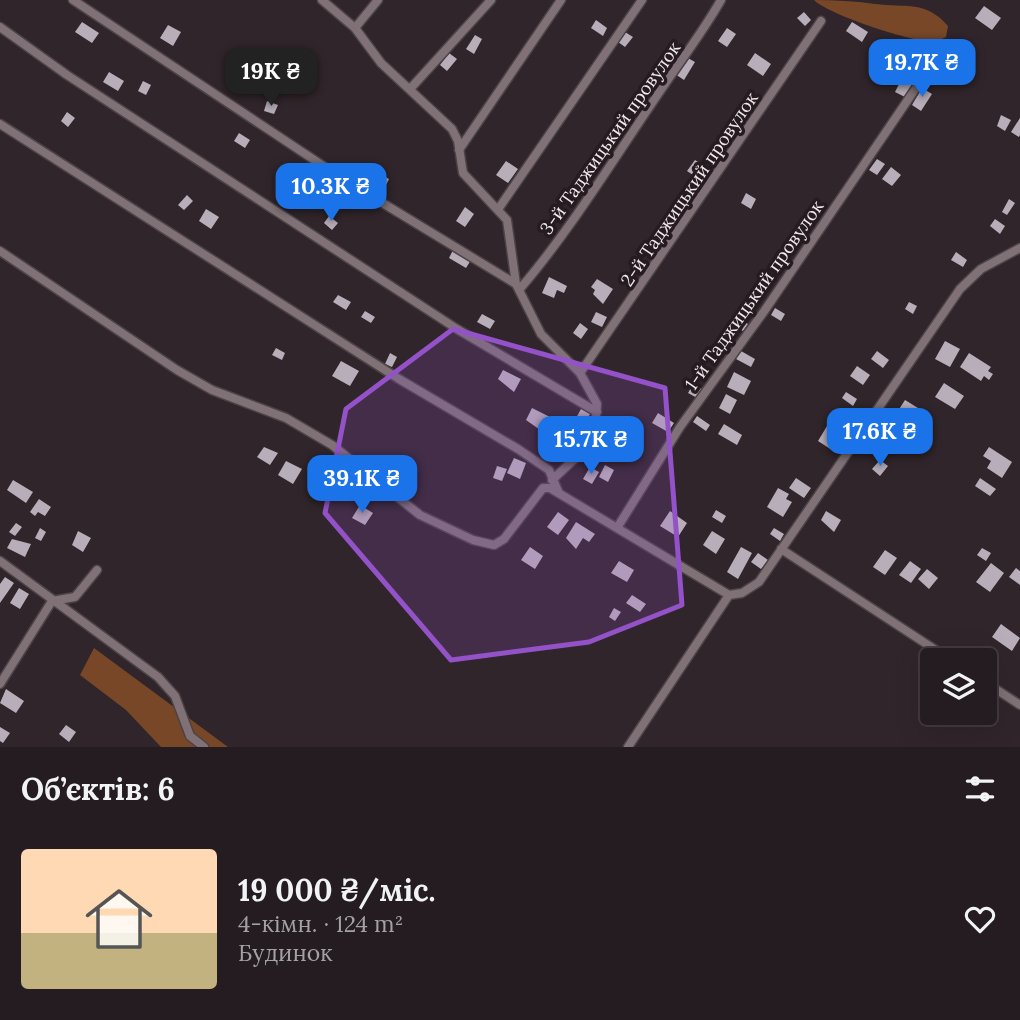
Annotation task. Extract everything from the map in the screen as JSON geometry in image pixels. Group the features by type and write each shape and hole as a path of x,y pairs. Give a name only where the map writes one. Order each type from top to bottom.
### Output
{"street":[{"path":"73,0 343,179 518,287"},
{"path":"322,0 355,28 381,63 452,129 458,141 463,173 499,208 511,233 518,287 541,334 580,373 591,389 597,412 595,430 582,452 552,480"},
{"path":"355,28 378,0"},
{"path":"410,89 491,0"},
{"path":"459,150 561,0"},
{"path":"499,208 642,0"},
{"name":"3-й Таджицький провулок","path":"518,287 542,263 698,40 722,0"},
{"name":"2-й Таджицький провулок","path":"580,373 821,21"},
{"path":"0,27 67,75 445,321 597,412"},
{"name":"1-й Таджицький провулок","path":"617,528 680,427 920,82"},
{"path":"0,124 399,379 519,449 550,470 559,493"},
{"path":"0,251 177,370 212,390 286,418 332,446 420,515 473,540 494,545 504,539 543,488 559,493 729,595 742,593 759,582 960,289 981,269 1020,248"},
{"path":"781,549 933,648"},
{"path":"0,561 159,677 175,696 190,736 204,747"},
{"path":"0,684 52,601 75,597 97,570"},
{"path":"628,747 729,595"},
{"path":"997,690 1020,705"}],"highlighted area":[{"path":"453,329 665,388 682,605 589,642 451,660 325,513 346,409"}],"shaded area":[{"path":"814,0 852,1 923,9 932,12 948,26 946,37 937,41 926,41 893,33 836,13"},
{"path":"94,648 228,747 161,747 126,710 80,675"}],"building":[{"path":"984,6 1001,18 992,30 975,18"},
{"path":"804,12 811,20 805,26 797,18"},
{"path":"596,20 607,28 603,36 591,28"},
{"path":"82,22 99,33 92,43 75,32"},
{"path":"852,22 868,32 862,42 846,31"},
{"path":"168,25 181,32 173,46 160,38"},
{"path":"727,28 736,34 727,47 718,41"},
{"path":"625,32 633,37 625,47 618,42"},
{"path":"475,35 482,39 474,54 466,49"},
{"path":"449,53 457,59 447,71 440,65"},
{"path":"755,53 771,64 763,76 747,65"},
{"path":"686,57 695,62 684,80 675,74"},
{"path":"109,72 124,81 118,91 103,82"},
{"path":"894,72 915,83 907,98 895,92 900,82 891,78"},
{"path":"143,81 151,85 146,95 138,91"},
{"path":"922,88 932,94 921,111 912,105"},
{"path":"267,101 278,105 274,114 264,111"},
{"path":"67,112 75,118 68,127 61,121"},
{"path":"1001,115 1011,120 1005,131 997,126"},
{"path":"1020,118 1020,135 1019,137 1011,132"},
{"path":"239,133 250,140 245,148 234,141"},
{"path":"877,159 885,164 877,175 869,170"},
{"path":"695,160 707,168 699,179 687,171"},
{"path":"506,161 518,169 508,183 496,175"},
{"path":"891,167 901,175 892,186 882,179"},
{"path":"371,169 389,179 384,189 366,180"},
{"path":"327,181 342,192 332,206 317,195"},
{"path":"746,193 756,199 751,209 741,203"},
{"path":"187,195 193,201 184,210 178,205"},
{"path":"1009,199 1015,203 1007,215 1002,212"},
{"path":"465,207 474,214 465,227 456,221"},
{"path":"206,209 219,217 211,229 199,221"},
{"path":"329,216 338,223 332,230 324,223"},
{"path":"995,219 1005,226 1000,234 990,226"},
{"path":"661,228 672,235 666,244 655,236"},
{"path":"453,250 471,260 466,268 449,258"},
{"path":"956,252 967,260 963,267 951,260"},
{"path":"549,277 567,286 564,293 557,290 554,298 542,293"},
{"path":"597,279 613,289 603,304 593,294 595,290 591,287"},
{"path":"338,295 351,302 346,310 333,302"},
{"path":"909,302 917,306 913,314 905,309"},
{"path":"775,308 785,314 781,321 771,315"},
{"path":"365,311 375,317 371,323 361,317"},
{"path":"596,312 607,317 602,327 591,322"},
{"path":"482,314 495,321 490,329 477,322"},
{"path":"735,316 748,324 743,331 730,324"},
{"path":"580,323 588,329 581,339 573,333"},
{"path":"945,341 960,349 950,367 935,359"},
{"path":"276,348 285,353 282,360 272,355"},
{"path":"741,351 755,359 751,367 736,359"},
{"path":"877,351 889,360 883,368 871,359"},
{"path":"390,353 397,357 392,367 385,364"},
{"path":"969,353 991,367 988,371 993,374 989,380 984,376 981,381 960,367"},
{"path":"341,361 359,371 350,386 332,376"},
{"path":"857,366 870,375 863,385 850,376"},
{"path":"503,370 521,379 514,392 498,379"},
{"path":"734,372 751,381 744,395 727,387"},
{"path":"944,383 964,396 955,409 935,397"},
{"path":"693,384 704,390 699,399 688,393"},
{"path":"846,392 857,399 853,406 842,398"},
{"path":"726,394 737,400 730,414 719,408"},
{"path":"905,400 918,408 907,425 894,417"},
{"path":"532,408 550,417 543,432 526,420"},
{"path":"581,409 590,414 580,432 571,427"},
{"path":"658,413 674,423 668,432 652,423"},
{"path":"697,416 710,425 706,431 693,422"},
{"path":"724,424 742,435 737,445 718,434"},
{"path":"827,426 845,436 835,452 818,441"},
{"path":"264,447 278,453 270,465 257,457"},
{"path":"989,447 1012,462 1002,478 987,468 991,461 983,456"},
{"path":"514,458 526,463 520,479 507,473"},
{"path":"880,460 888,466 880,476 872,469"},
{"path":"286,461 302,469 293,484 278,475"},
{"path":"605,465 614,470 608,482 599,477"},
{"path":"497,466 507,469 502,481 493,478"},
{"path":"590,467 599,472 592,484 583,479"},
{"path":"796,478 811,488 804,498 789,488"},
{"path":"980,478 996,489 990,496 975,486"},
{"path":"13,480 33,492 26,503 7,490"},
{"path":"368,485 378,491 367,499 361,495"},
{"path":"778,488 789,494 786,499 792,502 783,517 767,507"},
{"path":"39,499 51,507 45,516 38,512 35,516 30,512"},
{"path":"360,505 373,513 365,525 352,518"},
{"path":"716,510 726,516 722,523 712,517"},
{"path":"670,511 687,523 678,537 660,526"},
{"path":"826,511 841,520 834,532 821,520"},
{"path":"558,512 569,520 558,535 547,527"},
{"path":"576,522 595,534 589,542 583,538 576,549 566,538"},
{"path":"16,523 22,527 15,536 9,532"},
{"path":"40,528 46,532 41,541 35,538"},
{"path":"774,528 784,534 780,541 770,534"},
{"path":"78,531 91,538 83,552 72,545"},
{"path":"712,531 725,539 716,554 703,545"},
{"path":"12,539 31,544 25,557 7,548"},
{"path":"530,547 543,556 535,569 521,560"},
{"path":"741,547 752,553 738,579 727,572"},
{"path":"982,548 991,553 986,561 977,555"},
{"path":"885,550 897,558 885,575 873,567"},
{"path":"758,553 768,560 761,569 751,562"},
{"path":"619,561 634,570 627,582 611,573"},
{"path":"910,561 921,569 911,583 899,575"},
{"path":"991,563 1004,573 990,592 976,582"},
{"path":"1016,568 1020,571 1020,585 1009,577"},
{"path":"927,569 938,578 929,589 918,579"},
{"path":"5,577 14,583 0,603 0,584"},
{"path":"19,588 29,594 20,609 10,603"},
{"path":"632,595 646,604 640,612 626,603"},
{"path":"614,608 621,612 615,621 609,617"},
{"path":"1001,624 1020,638 1012,651 992,637"},
{"path":"6,689 24,701 16,713 0,703"},
{"path":"66,725 76,732 69,742 59,734"},
{"path":"0,727 10,733 3,743 0,741"}]}
